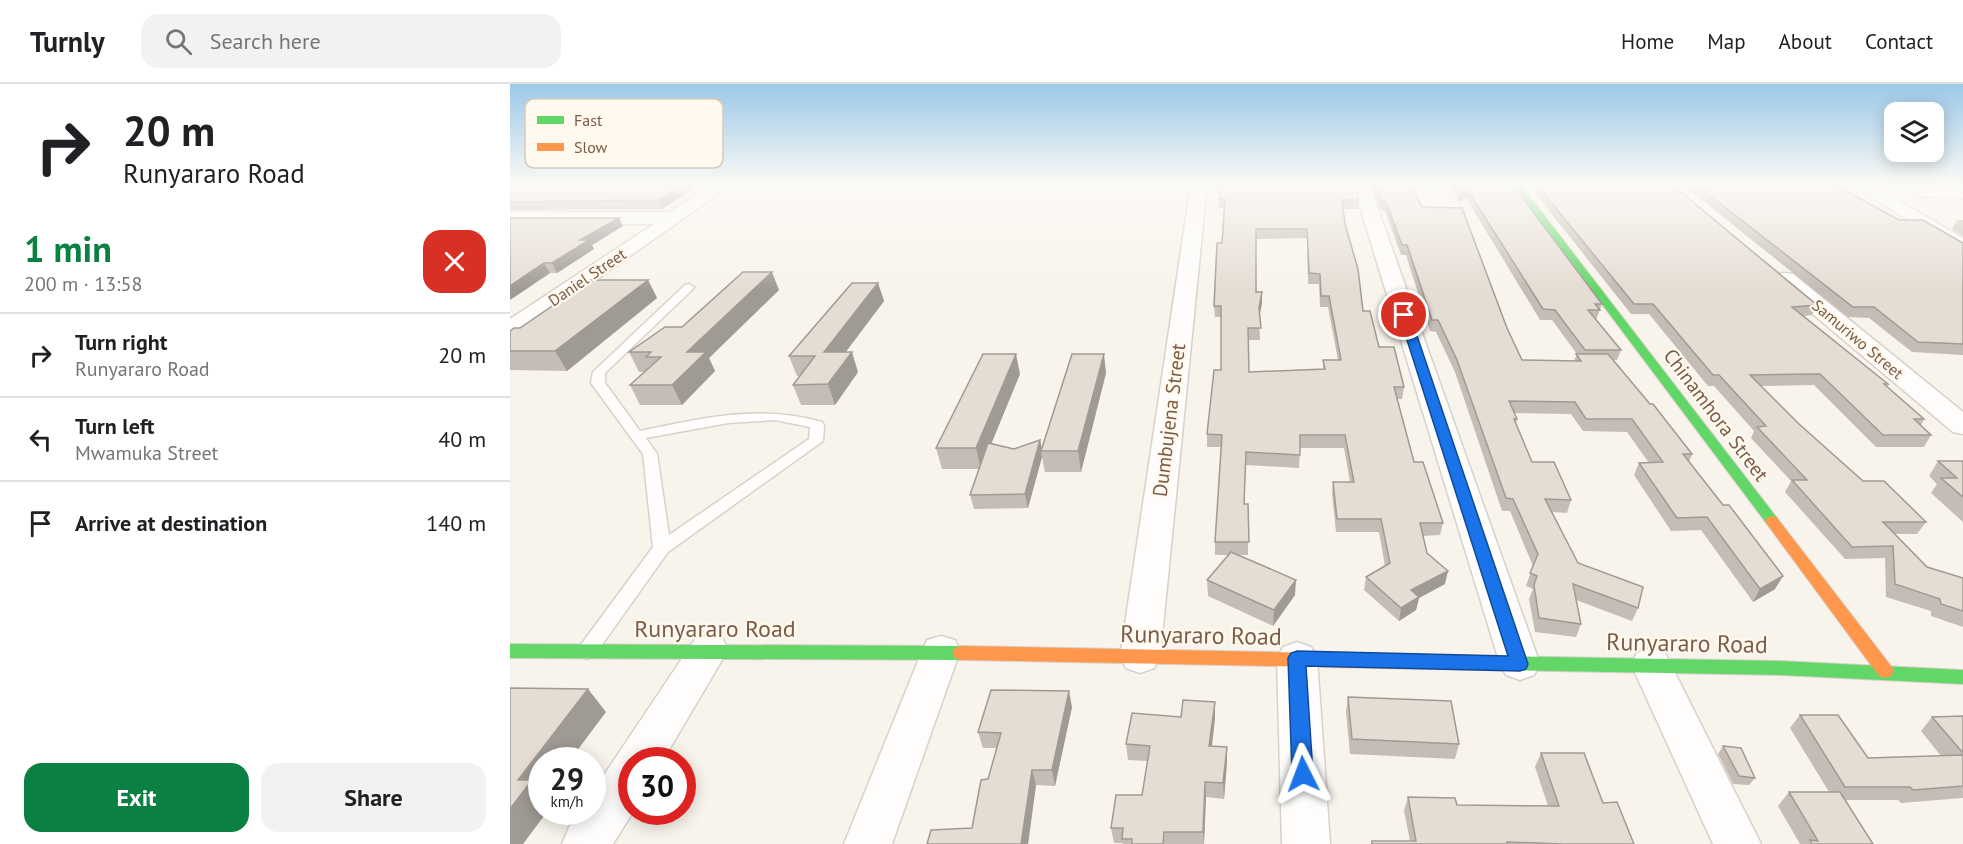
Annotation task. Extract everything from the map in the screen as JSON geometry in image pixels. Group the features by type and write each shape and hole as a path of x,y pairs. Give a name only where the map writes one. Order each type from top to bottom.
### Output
{"street":[{"name":"Daniel Street","path":"510,330 672,219"},
{"name":"Dumbujena Street","path":"1140,657 1195,219"},
{"path":"1373,219 1520,664"},
{"name":"Chinamhora Street","path":"1543,219 1885,671"},
{"path":"1922,219 1963,246"},
{"name":"Samuriwo Street","path":"1770,267 1963,426"},
{"path":"647,747 709,650"},
{"name":"Runyararo Road","path":"510,651 940,651 1520,664 1651,664 1885,671 1963,677"},
{"path":"868,844 940,651"},
{"path":"1297,658 1306,844"},
{"path":"1651,664 1737,844"},
{"path":"586,844 618,794"}],"lane":[{"path":"662,548 650,454 598,383 599,372 689,287"},
{"path":"587,651 662,548 816,441 817,425 799,418 761,416 637,436"}],"building":[{"path":"510,219 616,219 580,240 589,240 552,263 544,263 510,286"},
{"path":"1224,219 1344,219 1358,269 1363,311 1370,311 1379,347 1394,347 1404,387 1394,387 1414,462 1423,462 1443,523 1420,523 1427,553 1448,571 1411,590 1419,597 1401,608 1366,577 1390,563 1381,519 1337,519 1333,482 1354,482 1345,435 1300,435 1300,455 1246,452 1244,504 1248,504 1249,542 1215,542 1222,435 1207,434 1214,370 1221,370 1221,306 1214,306 1217,243 1222,243","holes":["1256,229 1307,229 1309,273 1320,274 1321,296 1329,296 1341,360 1323,360 1325,369 1249,372 1248,328 1261,328 1259,308 1262,292 1256,292"]},
{"path":"1392,219 1466,219 1507,328 1522,360 1581,361 1576,354 1608,354 1650,404 1653,404 1692,454 1683,454 1723,505 1729,505 1783,576 1760,589 1707,517 1677,518 1639,463 1663,462 1632,419 1586,419 1575,402 1509,401 1532,462 1554,462 1571,500 1545,499 1578,563 1643,587 1638,608 1573,584 1581,624 1539,618 1534,585 1537,576 1530,573 1538,554 1513,499 1506,498 1457,360 1438,320 1432,320 1407,245 1402,245"},
{"path":"1486,219 1539,219 1602,304 1595,304 1600,310 1588,310 1621,350 1585,350 1555,310 1543,309"},
{"path":"1565,219 1714,219 1817,305 1792,307 1888,384 1884,384 1924,419 1914,419 1931,435 1883,435 1820,374 1750,375 1799,424 1863,481 1884,481 1926,522 1883,522 1927,567 1963,578 1963,611 1941,604 1940,599 1895,584 1893,546 1852,547 1792,480 1807,480 1757,427 1766,426 1719,375 1713,375 1653,304 1634,304"},
{"path":"1741,219 1923,220 1963,243 1963,344 1918,342 1874,307 1853,307"},
{"path":"743,272 772,272 687,352 706,352 672,385 630,385 661,357 646,357 651,352 629,352 665,327 682,327"},
{"path":"590,280 648,280 555,351 510,351 510,331 520,328"},
{"path":"852,283 878,283 824,352 852,352 828,384 793,385 815,356 789,356"},
{"path":"983,354 1016,354 976,448 936,448"},
{"path":"1072,354 1104,354 1078,451 1041,451"},
{"path":"1040,440 1025,494 970,495 988,443 1014,449"},
{"path":"1938,461 1963,461 1963,497 1941,478 1957,478"},
{"path":"1231,552 1296,580 1274,610 1207,580"},
{"path":"510,688 588,689 543,747 528,747 528,767 518,780 528,780 528,785 510,809"},
{"path":"991,690 1069,691 1052,770 1032,770 1021,844 927,844 931,830 972,828 981,780 988,779 1001,733 978,732"},
{"path":"1348,697 1451,701 1459,744 1352,739"},
{"path":"1183,700 1215,702 1209,746 1227,747 1223,783 1205,782 1203,832 1164,832 1163,844 1132,844 1132,839 1122,839 1123,828 1111,828 1116,795 1142,795 1150,746 1126,744 1132,713 1181,717"},
{"path":"1800,715 1838,715 1868,758 1963,755 1963,786 1913,790 1910,787 1845,787"},
{"path":"1963,716 1963,753 1932,717"},
{"path":"1723,746 1741,748 1755,778 1739,776"},
{"path":"1541,753 1584,753 1603,803 1617,802 1634,844 1507,842 1507,844 1372,844 1372,841 1416,841 1408,797 1455,798 1457,805 1559,806"},
{"path":"1789,792 1840,792 1873,844 1812,844 1810,840 1818,841"}],"traffic: fast":[{"path":"1543,219 1772,521"},
{"path":"510,651 961,653"},
{"path":"1373,661 1780,668 1963,677"}],"traffic: slow":[{"path":"1772,521 1885,671"},
{"path":"961,653 1373,661"}],"route":[{"path":"1303,774 1297,658 1520,664 1404,315"}]}
